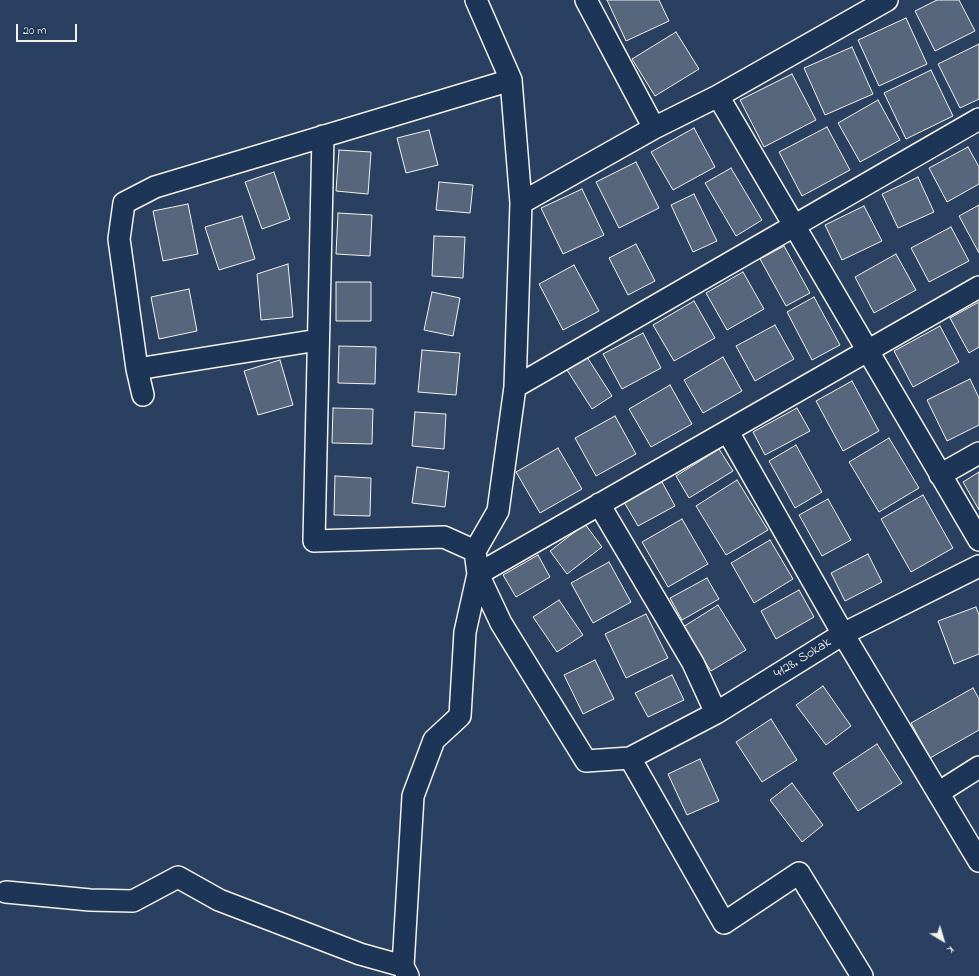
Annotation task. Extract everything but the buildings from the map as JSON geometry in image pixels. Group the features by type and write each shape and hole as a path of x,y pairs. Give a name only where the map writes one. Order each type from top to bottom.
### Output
{"street":[{"path":"476,0 511,80 521,203 515,388 498,511 475,551 478,574 501,622 586,761 630,758 724,923 799,873 862,976"},
{"path":"586,0 654,128"},
{"path":"521,203 654,128 718,96 887,0"},
{"path":"143,395 137,369 119,239 124,203 155,187 511,80"},
{"path":"718,96 979,540"},
{"path":"515,388 979,119"},
{"path":"323,136 314,541 444,538 475,551"},
{"path":"6,892 90,900 133,901 178,877 219,900 406,971 413,796 434,740 460,716 466,632 478,574 728,432 979,286"},
{"path":"137,369 318,340"},
{"path":"728,432 843,634 979,861"},
{"path":"940,475 979,453"},
{"path":"599,504 693,663 716,713"},
{"name":"4128. Sokak","path":"630,758 716,713 843,634 979,566"},
{"path":"938,793 979,767"}]}
